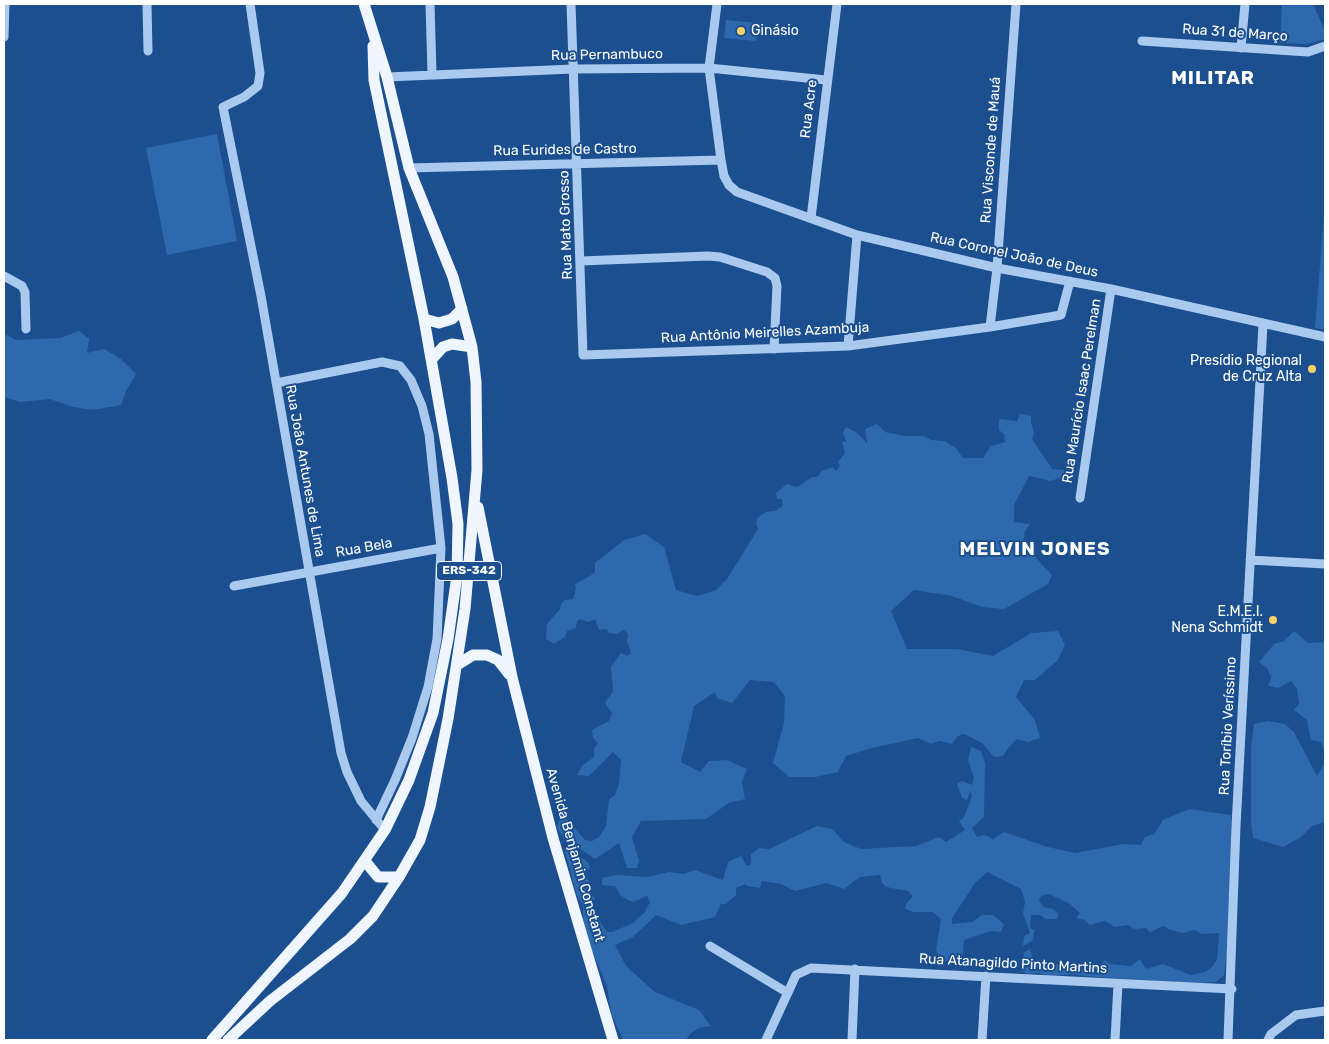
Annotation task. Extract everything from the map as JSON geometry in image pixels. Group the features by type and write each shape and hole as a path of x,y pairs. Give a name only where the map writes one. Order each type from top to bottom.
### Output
{"main road":[{"name":"ERS-342","path":"228,1040 270,1001 350,939 373,916 399,877 420,840 430,807 457,665 476,494 476,382 472,347 453,278 409,168 387,76 364,4"},
{"name":"ERS-342","path":"212,1040 312,928 365,861 384,830 408,780 433,713 448,639 456,575 458,524 445,431 432,359 374,80 372,32"},
{"path":"424,319 439,323 452,319 462,308"},
{"path":"432,359 443,346 452,344 472,347"},
{"name":"Avenida Benjamin Constant","path":"476,494 512,678 553,838 613,1040"},
{"name":"Avenida Benjamin Constant","path":"457,665 473,655 486,655 498,660 512,678"},
{"path":"365,861 378,877 399,877"}],"street":[{"path":"4,37 5,4"},
{"path":"147,4 148,51"},
{"name":"Rua João Antunes de Lima","path":"250,4 260,73 258,86 244,97 223,106 276,383 341,753 347,772 360,800 384,830"},
{"path":"430,4 432,73"},
{"name":"Rua Mato Grosso","path":"572,4 583,355"},
{"name":"Rua Coronel João de Deus","path":"717,4 709,68 720,160 724,176 729,185 737,192 857,235 997,268 1111,289 1325,337"},
{"name":"Rua Acre","path":"811,218 826,80 837,4"},
{"name":"Rua Visconde de Mauá","path":"990,327 997,268 1016,4"},
{"path":"1241,48 1245,4"},
{"name":"Rua 31 de Março","path":"1142,41 1308,52 1325,46"},
{"name":"Rua Pernambuco","path":"387,76 573,69 709,68 826,80"},
{"name":"Rua Eurides de Castro","path":"409,168 720,160"},
{"path":"848,346 857,235"},
{"path":"581,261 708,256 720,257 768,272 775,278 777,286 774,349"},
{"path":"4,276 22,286 25,292 26,329"},
{"name":"Rua Antônio Meirelles Azambuja","path":"583,355 848,346 990,327 1061,315 1070,281"},
{"name":"Rua Maurício Isaac Perelman","path":"1080,498 1111,289"},
{"name":"Rua Toríbio Veríssimo","path":"1228,1040 1232,989 1236,826 1263,324"},
{"path":"276,383 382,362 400,366 412,380 422,406 429,434 440,548 438,638 428,687 395,780 376,820"},
{"name":"Rua Bela","path":"234,586 440,548"},
{"path":"1250,560 1325,564"},
{"path":"710,946 788,993 766,1040"},
{"name":"Rua Atanagildo Pinto Martins","path":"788,993 796,975 811,968 1232,989"},
{"path":"852,1040 855,969"},
{"path":"982,1040 986,976"},
{"path":"1115,1040 1118,984"},
{"path":"1268,1040 1271,1034 1296,1015 1325,1011"}],"shaded area":[{"path":"1282,4 1313,4 1325,31 1325,39 1306,44 1280,43"},
{"name":"Ginásio","path":"726,20 758,23 756,41 724,38"},
{"path":"217,134 237,241 167,255 146,148"},
{"path":"1325,203 1325,330 1315,328"},
{"path":"79,331 89,339 87,353 104,349 121,359 136,374 126,391 121,405 93,410 73,407 50,399 20,402 4,397 4,334 16,340 60,338"},
{"path":"1020,414 1031,416 1034,433 1032,439 1052,469 1065,470 1067,475 1051,481 1029,476 1014,505 1014,522 1030,524 1025,531 1023,544 1052,575 1048,584 1004,609 982,607 952,596 914,590 891,611 907,649 957,649 993,656 1031,633 1058,631 1065,645 1058,660 1035,680 1024,680 1016,697 1035,720 1040,738 1028,742 1017,739 1003,756 994,757 982,743 964,734 958,736 952,744 940,741 931,744 918,738 846,756 838,772 815,777 789,777 773,763 784,723 785,696 774,682 750,680 732,703 717,698 715,692 694,706 681,762 700,772 709,761 727,760 747,769 742,782 745,799 729,803 706,819 641,821 632,837 639,861 637,868 627,868 619,843 595,859 564,838 557,828 560,819 566,818 585,840 592,841 599,837 606,826 609,799 615,795 619,784 621,760 613,752 589,776 577,775 583,765 594,757 594,749 598,743 593,738 592,730 609,721 612,713 605,703 613,691 611,667 621,653 627,656 631,653 627,642 628,634 624,630 616,634 609,633 606,629 599,630 595,619 589,622 580,619 577,621 576,628 567,631 565,637 554,644 546,639 547,624 565,600 573,599 576,589 575,584 595,573 595,563 624,540 645,534 664,547 676,590 697,596 716,590 727,579 758,529 756,523 758,517 783,506 782,499 777,499 776,493 787,484 797,487 812,477 817,477 822,471 833,467 836,471 840,466 838,462 845,453 842,442 846,441 843,432 846,427 856,432 867,443 865,429 877,424 885,432 905,436 924,436 931,440 944,441 956,448 963,458 983,458 991,446 1005,442 1004,434 999,430 999,419 1017,421"},
{"path":"1294,631 1308,643 1325,642 1325,753 1321,742 1311,740 1307,720 1294,710 1299,704 1297,689 1291,681 1278,688 1268,686 1271,677 1267,668 1259,662 1274,644 1284,641"},
{"path":"1268,721 1285,724 1294,732 1317,776 1325,763 1325,822 1312,826 1301,837 1283,847 1253,838 1251,823 1251,748 1254,724"},
{"path":"971,747 981,751 985,763 984,817 972,828 977,837 985,835 993,839 1004,832 1048,847 1075,853 1124,844 1141,845 1145,837 1154,834 1163,820 1189,809 1231,815 1231,925 1224,975 1216,982 1195,983 1074,974 1047,976 1038,973 1028,974 1022,971 1026,960 1023,953 1030,949 1036,963 1078,965 1090,963 1100,965 1105,960 1110,964 1131,966 1140,959 1146,969 1163,964 1191,975 1205,972 1213,966 1217,959 1219,933 1202,934 1194,930 1183,933 1170,930 1164,926 1150,932 1146,928 1134,929 1128,925 1115,927 1105,921 1090,925 1085,920 1076,918 1080,913 1070,904 1049,894 1041,896 1039,901 1043,907 1053,909 1059,914 1057,919 1046,919 1040,915 1031,915 1030,928 1035,930 1032,941 1023,946 1024,936 1030,933 1023,913 1025,902 1021,889 987,872 975,883 952,918 952,924 972,922 982,915 993,915 1004,924 1001,932 991,931 964,940 963,954 960,961 941,961 936,950 941,919 933,912 913,912 905,909 906,904 913,896 908,891 886,887 882,883 880,875 860,877 844,889 826,883 795,891 781,884 762,881 760,888 747,886 746,884 736,888 736,895 726,904 721,904 715,917 681,925 656,915 633,937 615,945 626,966 655,992 699,1010 711,1026 699,1028 690,1034 686,1040 623,1040 611,1013 607,986 589,944 583,921 583,906 576,893 564,847 569,848 588,862 590,867 585,875 589,881 591,895 595,898 590,907 607,932 612,932 633,923 645,912 650,902 647,896 633,902 628,900 620,895 615,886 602,885 602,878 616,875 647,877 669,872 683,874 695,870 723,880 728,862 741,856 747,866 751,864 751,854 759,848 769,849 817,826 832,829 844,842 861,849 916,846 939,837 946,842 965,830 959,821 964,817 972,796 970,791 967,800 962,798 957,784 962,781 972,785 974,778 968,760"}],"place":[{"name":"Ginásio","path":"741,31"},
{"name":"Presídio Regional de Cruz Alta","path":"1312,369"},
{"name":"E.M.E.I. Nena Schmidt","path":"1273,620"}],"district":[{"name":"MILITAR","path":"1213,79"},
{"name":"MELVIN JONES","path":"1035,550"}]}
